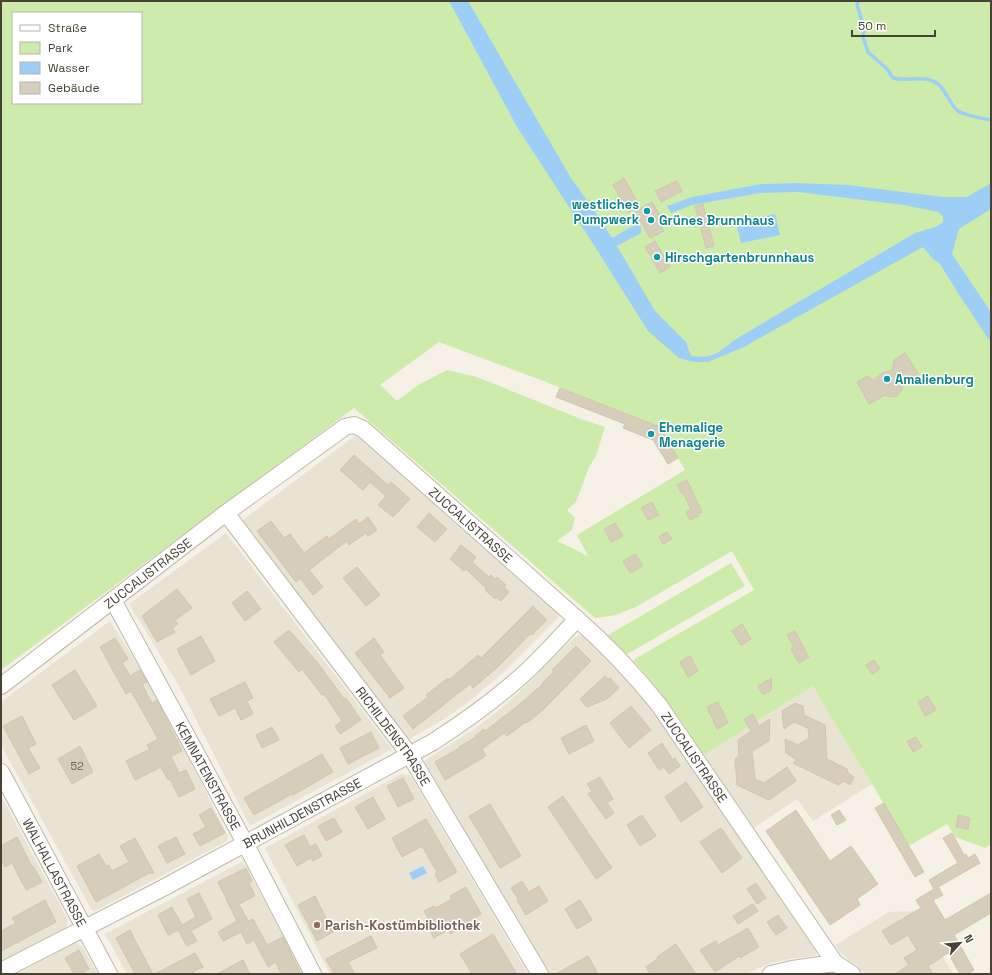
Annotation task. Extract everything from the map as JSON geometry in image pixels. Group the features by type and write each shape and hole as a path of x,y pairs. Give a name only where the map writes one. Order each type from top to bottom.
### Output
{"street":[{"name":"ZUCCALISTRASSE","path":"1,686 226,513 345,427 354,426 363,429 598,637 642,683 659,705 835,963 852,974"},
{"name":"RICHILDENSTRASSE","path":"226,513 409,754 540,974"},
{"name":"KEMNATENSTRASSE","path":"113,600 245,843 313,974"},
{"name":"BRUNHILDENSTRASSE","path":"1,971 163,888 433,742 464,722 529,669 578,619"},
{"name":"WALHALLASTRASSE","path":"1,772 109,974"},
{"path":"771,974 792,968 835,963"}],"shaded area":[{"path":"357,434 455,523 557,612 558,615 558,618 504,672 466,704 408,740 240,522"},
{"path":"226,533 392,749 250,826 178,684 129,604"},
{"path":"110,621 148,681 168,717 228,836 227,841 94,911 91,909 1,745 1,702"},
{"path":"579,635 586,638 627,679 654,711 817,950 816,955 771,963 746,974 549,974 424,761 473,730 494,714 512,699 576,636"},
{"path":"813,686 872,784 813,821 797,799 754,828 704,755"},
{"path":"401,774 409,775 412,778 528,974 330,974 265,848"},
{"path":"1,796 68,920 66,928 1,962"},
{"path":"243,861 304,974 127,974 105,934"},
{"path":"915,911 953,974 865,974 863,971 861,972 856,964 854,965 839,951 835,945 889,912"},
{"path":"75,943 82,946 98,974 17,974"}],"green space":[{"path":"1,1 991,1 991,844 985,848 955,837 947,824 909,846 813,686 704,755 662,694 633,660 754,590 732,551 636,607 616,615 595,618 354,408 1,670","holes":["439,342 660,427 685,470 577,535 588,556 557,541 572,530 575,518 567,510 576,502 589,467 596,456 605,427 581,419 477,377 447,370 418,385 397,401 380,385"]},
{"path":"731,563 745,586 624,656 605,637"}],"water":[{"path":"449,1 468,1 571,178 612,238 635,225 640,225 641,233 617,246 655,311 686,342 691,356 699,357 716,354 736,339 915,233 935,227 943,222 943,216 938,212 904,205 798,192 761,193 692,205 671,213 667,206 692,197 761,184 798,183 848,185 943,197 967,197 991,183 991,209 959,229 952,254 991,312 991,343 940,264 933,259 923,247 742,348 708,362 693,362 679,358 648,331 517,127"},
{"path":"775,214 780,235 741,243 736,223"},
{"path":"423,866 427,873 413,880 409,873"}],"building":[{"path":"624,178 639,205 628,212 613,185"},
{"path":"677,181 682,191 661,202 655,191"},
{"name":"Grünes Brunnhaus","path":"652,202 662,220 659,222 664,231 650,238 635,211"},
{"path":"703,204 714,246 706,248 695,206"},
{"name":"Hirschgartenbrunnhaus","path":"655,241 670,267 660,273 645,247"},
{"name":"Amalienburg","path":"905,353 919,375 903,384 902,390 897,396 890,397 885,395 869,404 857,382 867,376 874,380 882,373 892,370 894,360"},
{"path":"560,388 660,427 678,458 668,464 653,440 623,428 625,424 556,397"},
{"path":"354,455 388,485 391,482 410,499 393,517 378,505 386,496 370,482 363,490 340,470"},
{"path":"687,480 702,512 698,514 699,516 690,520 686,512 691,509 683,492 681,493 677,485"},
{"path":"652,502 659,515 648,520 641,508"},
{"path":"429,513 447,529 435,542 417,527"},
{"path":"368,517 377,530 368,536 366,533 349,545 347,541 309,570 323,587 313,595 300,578 296,582 257,531 271,521 284,538 290,534 304,553 327,536 329,539 356,519 359,524"},
{"path":"615,523 623,536 611,542 604,529"},
{"path":"667,532 672,539 663,544 659,537"},
{"path":"461,545 476,557 472,562 489,577 491,575 495,579 497,577 506,585 504,587 509,592 501,601 496,597 495,599 485,590 487,589 466,569 464,571 450,559"},
{"path":"636,554 643,566 630,573 623,561"},
{"path":"357,567 380,595 366,606 343,578"},
{"path":"177,589 192,608 175,620 178,624 172,628 175,632 157,642 142,616"},
{"path":"247,591 261,609 245,621 232,603"},
{"path":"533,606 547,620 532,635 530,634 498,667 473,688 470,684 413,729 403,716 428,697 426,695 448,678 449,680 478,655 481,658"},
{"path":"742,624 751,639 741,645 732,631"},
{"path":"289,630 317,662 344,699 346,698 361,720 340,734 335,726 342,721 324,694 322,695 302,669 299,672 274,642"},
{"path":"795,631 809,657 799,663 791,649 794,647 787,635"},
{"path":"201,636 215,661 191,675 177,649"},
{"path":"115,638 128,659 122,663 130,676 140,670 147,682 142,684 152,703 157,700 182,751 171,756 179,773 186,770 195,789 179,797 170,779 168,780 161,767 135,780 126,761 150,749 147,745 158,739 131,691 126,694 100,647"},
{"path":"374,638 384,652 380,655 404,688 390,698 355,653"},
{"path":"576,646 591,661 544,709 527,723 526,722 507,736 504,733 482,749 486,756 445,780 435,762 460,748 459,747 476,737 475,736 484,729 485,731 515,708 543,684 542,683 554,672 552,670"},
{"path":"690,656 698,671 688,677 680,662"},
{"path":"874,660 880,669 872,674 866,665"},
{"path":"75,670 97,706 74,720 52,685"},
{"path":"605,676 608,679 610,678 619,688 607,699 587,707 580,699"},
{"path":"772,678 771,690 763,695 758,686"},
{"path":"245,682 253,698 247,701 253,714 241,720 235,708 219,716 210,699"},
{"path":"928,696 936,710 925,716 918,702"},
{"path":"718,702 728,723 717,729 707,707"},
{"path":"795,703 803,706 804,715 825,725 827,759 847,769 848,773 854,777 850,785 844,781 838,785 793,763 797,760 786,753 785,739 798,745 809,738 808,728 794,722 784,729 782,711"},
{"path":"631,706 651,730 629,748 610,723"},
{"path":"753,714 759,726 770,719 769,741 752,751 755,779 764,783 787,767 796,781 769,800 737,785 735,759 739,756 738,740 751,731 744,719"},
{"path":"22,716 36,744 28,748 40,768 29,774 3,726"},
{"path":"586,725 594,741 569,754 561,738"},
{"path":"272,727 279,740 262,748 256,735"},
{"path":"371,732 379,748 348,764 340,748"},
{"path":"916,737 922,747 913,752 907,741"},
{"path":"662,743 673,760 675,758 680,766 669,774 664,767 659,770 648,753"},
{"path":"80,746 93,772 72,784 58,759"},
{"path":"322,754 333,772 254,815 244,798"},
{"path":"600,777 613,799 607,803 614,813 606,819 588,794 592,791 587,784"},
{"path":"403,778 414,799 398,807 387,786"},
{"path":"686,782 703,807 681,822 665,797"},
{"path":"563,796 612,868 596,879 548,807"},
{"path":"373,797 385,819 368,829 355,807"},
{"path":"884,803 924,872 915,877 875,808"},
{"path":"490,804 521,856 500,868 469,816"},
{"path":"211,808 225,833 200,846 193,834 206,827 199,815"},
{"path":"796,810 830,861 851,846 878,884 857,899 860,905 830,925 766,831"},
{"path":"839,810 846,820 837,825 831,815"},
{"path":"642,815 656,836 640,846 627,825"},
{"path":"958,815 970,818 968,829 956,827"},
{"path":"334,818 342,832 326,841 318,826"},
{"path":"426,819 457,872 439,882 435,874 437,872 422,846 402,857 392,838"},
{"path":"721,828 742,858 722,873 700,842"},
{"path":"952,833 964,855 966,854 968,858 975,854 980,863 938,887 943,895 933,900 945,920 991,893 991,913 954,935 974,970 967,974 960,974 948,953 928,966 933,974 895,974 909,965 904,958 917,950 908,935 891,945 882,931 921,908 916,900 934,889 929,880 958,863 943,838"},
{"path":"304,835 310,847 316,844 322,856 313,861 311,858 297,866 285,845"},
{"path":"17,837 32,867 33,866 42,882 26,890 12,863 5,867 1,860 1,846"},
{"path":"176,837 185,854 167,863 158,846"},
{"path":"135,838 154,873 149,873 96,902 77,866 99,854 106,866 109,865 112,871 129,862 120,846"},
{"path":"246,868 252,881 249,883 255,896 239,904 248,921 253,919 267,945 283,937 301,974 281,974 276,962 268,967 254,940 247,944 241,932 223,941 218,932 237,921 218,882"},
{"path":"522,881 529,892 539,886 548,901 526,915 511,888"},
{"path":"756,883 766,898 757,904 747,889"},
{"path":"466,887 481,914 466,923 467,925 450,934 448,930 434,938 427,926 429,924 426,919 428,918 424,911 434,906 436,908 452,899 450,896"},
{"path":"199,893 212,919 191,931 197,941 187,946 178,930 168,935 158,915 172,907 182,925 196,917 187,899"},
{"path":"315,896 333,932 317,941 298,905"},
{"path":"45,900 56,922 1,951 1,931 16,923 12,918"},
{"path":"580,900 592,920 577,929 565,909"},
{"path":"753,904 758,911 738,924 733,916"},
{"path":"778,915 787,928 776,935 767,922"},
{"path":"748,928 759,947 740,958 739,956 715,972 700,950 716,941 718,945"},
{"path":"130,930 153,974 135,974 116,938"},
{"path":"493,934 517,974 472,974 460,954"},
{"path":"371,936 377,948 348,962 355,974 334,974 326,959"},
{"path":"676,944 696,974 650,974 646,967 658,959 657,957"},
{"path":"79,950 89,969 80,974 74,974 65,958"},
{"path":"195,953 203,967 190,974 155,974"},
{"path":"588,956 598,974 556,974"},
{"path":"243,960 250,974 217,974"}],"waterway":[{"path":"858,1 857,5 864,28 863,37 868,52 887,69 893,78 927,79 933,81 941,87 958,111 979,118 991,120"}],"place":[{"name":"westliches Pumpwerk","path":"647,211"},
{"name":"Grünes Brunnhaus","path":"651,220"},
{"name":"Hirschgartenbrunnhaus","path":"657,257"},
{"name":"Amalienburg","path":"887,379"},
{"name":"Ehemalige Menagerie","path":"651,434"},
{"name":"Parish-Kostümbibliothek","path":"317,925"}]}
